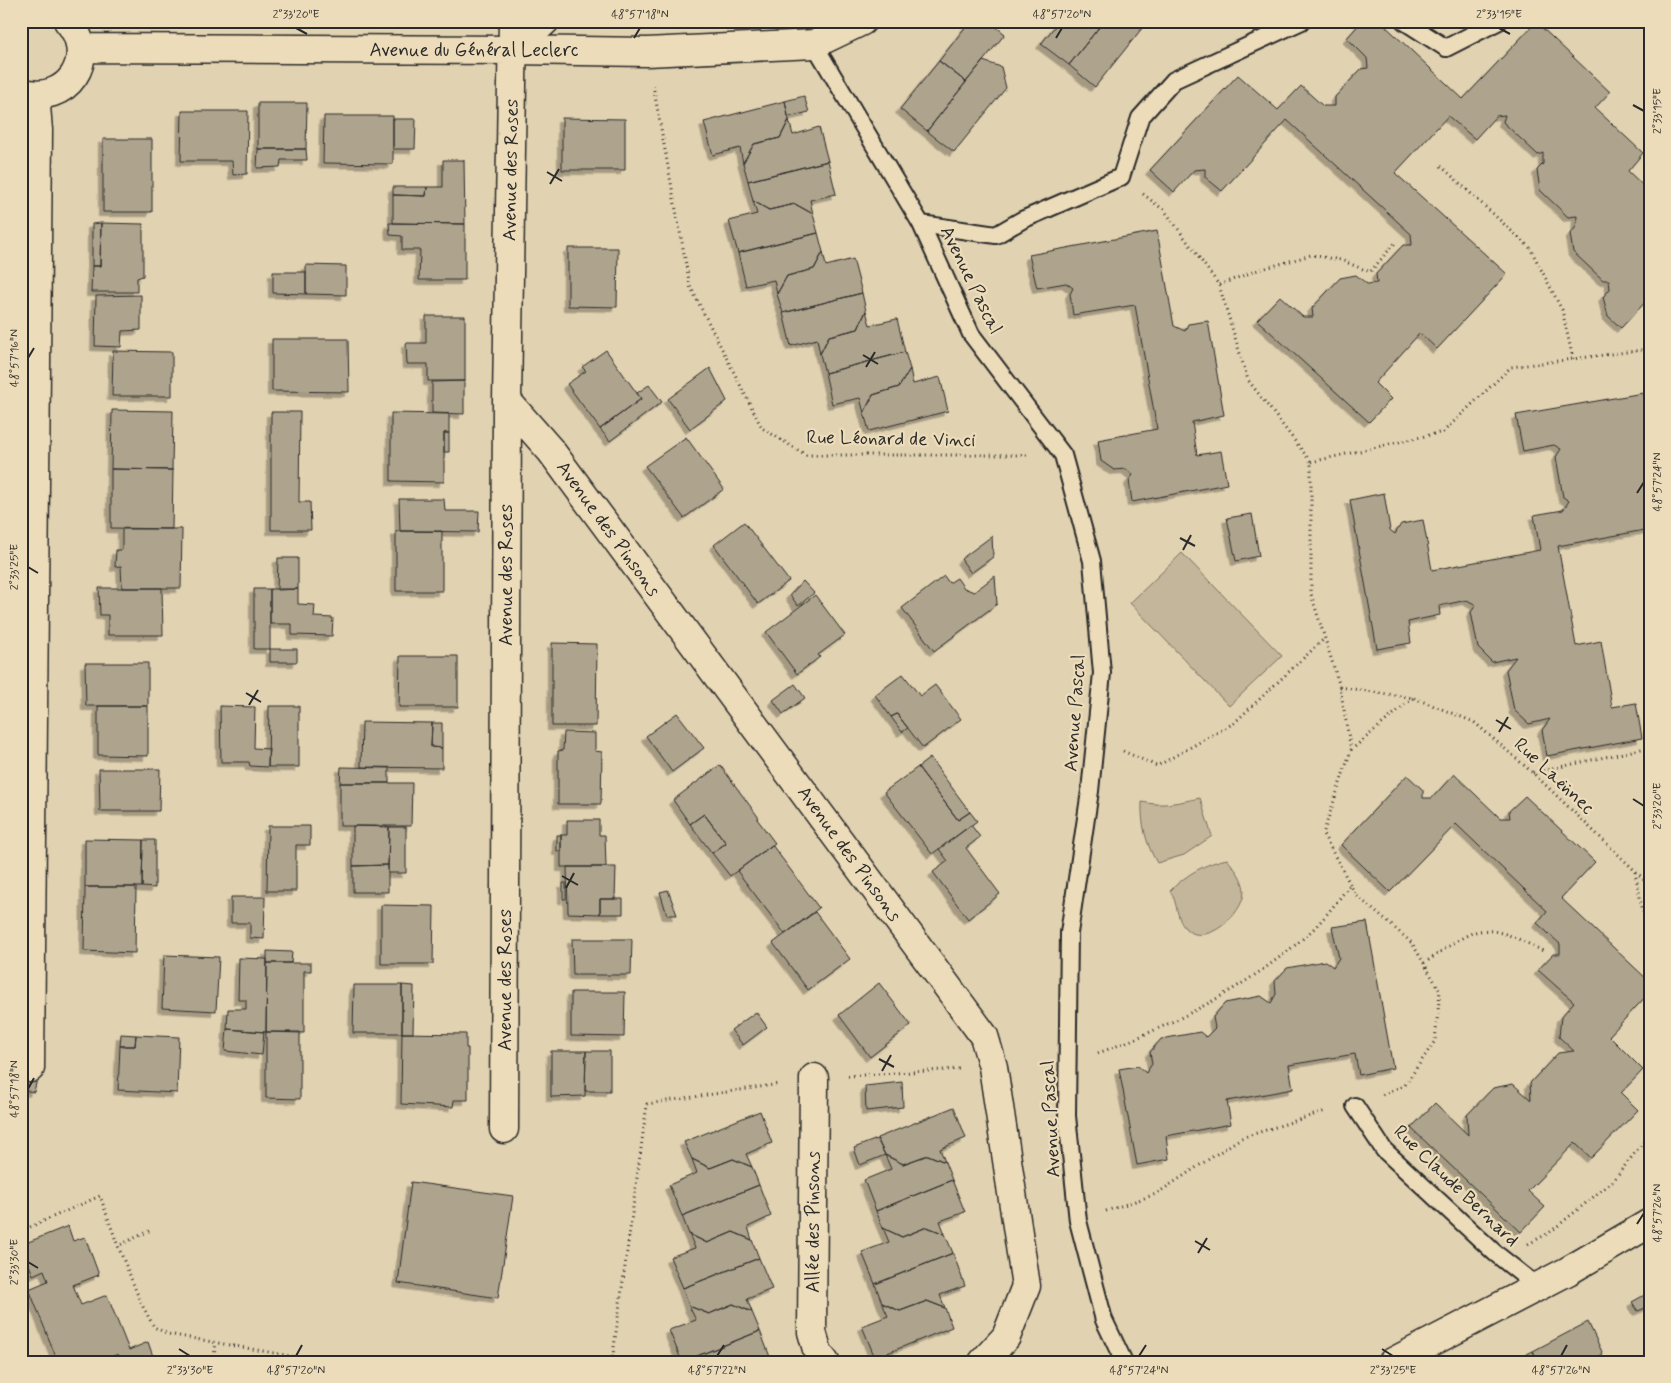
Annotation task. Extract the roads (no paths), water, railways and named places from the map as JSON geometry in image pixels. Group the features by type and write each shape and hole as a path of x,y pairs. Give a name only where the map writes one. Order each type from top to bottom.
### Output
{"street":[{"path":"30,1068 38,130 28,94 51,94 64,87 74,76 80,63 81,48 78,34 68,21"},
{"name":"Avenue des Roses","path":"504,1129 507,401 513,21"},
{"path":"513,50 545,21"},
{"name":"Avenue du Général Leclerc","path":"81,48 647,52 814,44 862,21"},
{"name":"Avenue des Pinsons","path":"507,401 551,451 984,1036 993,1067 1026,1286 1006,1337 983,1362"},
{"name":"Allée des Pinsons","path":"814,1078 812,1332 818,1353 825,1362"},
{"path":"1393,1362 1538,1287 1650,1223"}],"lane":[{"path":"921,224 996,235 1022,220 1121,176 1140,118 1174,80 1302,21"},
{"path":"1404,21 1446,48 1499,21"},
{"name":"Avenue Pascal","path":"814,44 921,224 971,334 1063,455 1092,561 1102,673 1090,791 1069,933 1067,1116 1078,1222 1104,1320 1124,1362"},
{"name":"Rue Claude Bernard","path":"1355,1106 1384,1150 1495,1253 1538,1287"}]}
